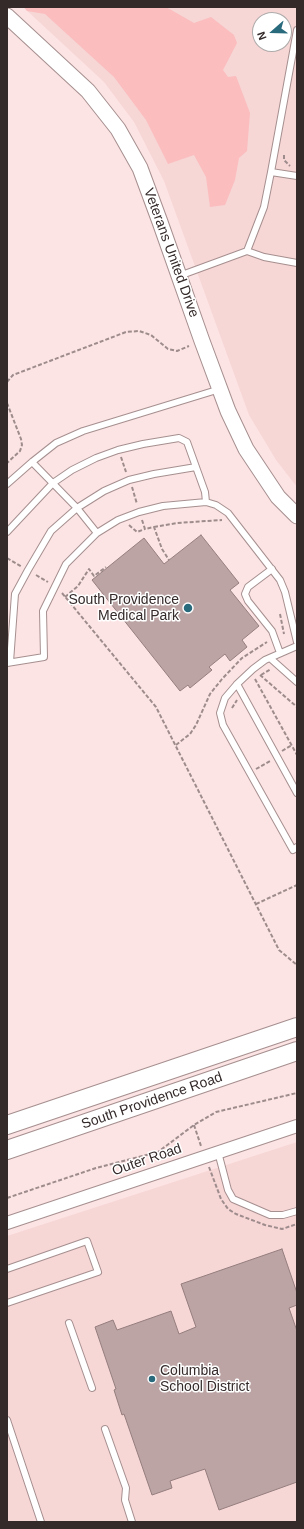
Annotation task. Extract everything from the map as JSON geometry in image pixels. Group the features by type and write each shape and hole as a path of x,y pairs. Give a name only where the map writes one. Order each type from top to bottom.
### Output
{"main road":[{"name":"South Providence Road","path":"7,1125 297,1026"},
{"name":"South Providence Road","path":"7,1150 297,1051"}],"street":[{"name":"Veterans United Drive","path":"7,16 88,91 118,129 140,168 220,389 246,449 278,496 297,516"},
{"name":"Outer Road","path":"7,1223 297,1126"}],"lane":[{"path":"247,250 264,206 297,30"},
{"path":"271,172 297,176"},
{"path":"179,276 247,250 264,257 297,263"},
{"path":"7,484 56,443 82,431 220,389"},
{"path":"7,532 53,483 72,470 96,458 143,444 179,438 187,442 205,492 206,502"},
{"path":"32,462 77,508 97,533"},
{"path":"196,467 129,480 104,491 77,508 51,531 15,594 8,663 44,657 43,611 66,564 97,533 118,520 139,512 163,506 206,502 216,505 228,513 280,580 285,592 297,642"},
{"path":"272,569 248,587 246,594 248,601 272,631 280,653"},
{"path":"297,646 270,658 252,670 237,684 226,698 220,713 223,724 293,850 297,847"},
{"path":"270,658 297,682"},
{"path":"237,684 297,793"},
{"path":"218,1152 228,1190 233,1199 270,1215 283,1215 297,1210"},
{"path":"7,1270 87,1241 98,1272 7,1303"},
{"path":"69,1323 92,1388"},
{"path":"7,1420 41,1522"},
{"path":"105,1429 126,1488 124,1500 132,1522"}],"path":[{"path":"284,154 284,160 292,166"},
{"path":"7,382 13,375 126,332 139,331 151,335 168,349 177,351 202,341"},
{"path":"7,403 22,445 20,452 7,463"},
{"path":"154,527 177,523 222,520 226,525"},
{"path":"123,528 129,525 137,532 145,529"},
{"path":"7,558 55,587 156,706 279,950 297,965"},
{"path":"65,597 78,586 88,569 94,576 106,567"},
{"path":"280,612 284,634"},
{"path":"252,670 297,707"},
{"path":"252,670 297,755"},
{"path":"256,904 297,885"},
{"path":"7,1198 96,1168 158,1152 194,1124 216,1112 297,1093"}],"shaded area":[{"path":"23,7 297,7 297,487 276,460 249,415 164,181 134,122 104,82"},
{"path":"24,7 166,7 194,23 211,17 234,35 237,43 223,70 228,77 236,76 250,113 247,151 239,158 235,180 225,205 210,207 206,177 194,155 168,164 146,120 114,77 45,14 27,11"},
{"name":"Columbia School District","path":"297,1142 297,1522 7,1522 7,1236"}],"building":[{"path":"201,535 239,583 230,590 259,626 242,640 247,647 230,661 225,654 209,667 212,670 190,688 188,685 180,691 92,580 144,538 164,564"},
{"path":"282,1249 297,1293 297,1305 289,1308 297,1331 297,1482 219,1510 205,1469 170,1481 172,1488 152,1495 124,1414 122,1415 114,1390 116,1389 95,1327 113,1320 117,1330 171,1311 179,1334 196,1327 181,1284"}],"place":[{"name":"South Providence Medical Park","path":"188,608"},
{"name":"Columbia School District","path":"152,1379"}]}
